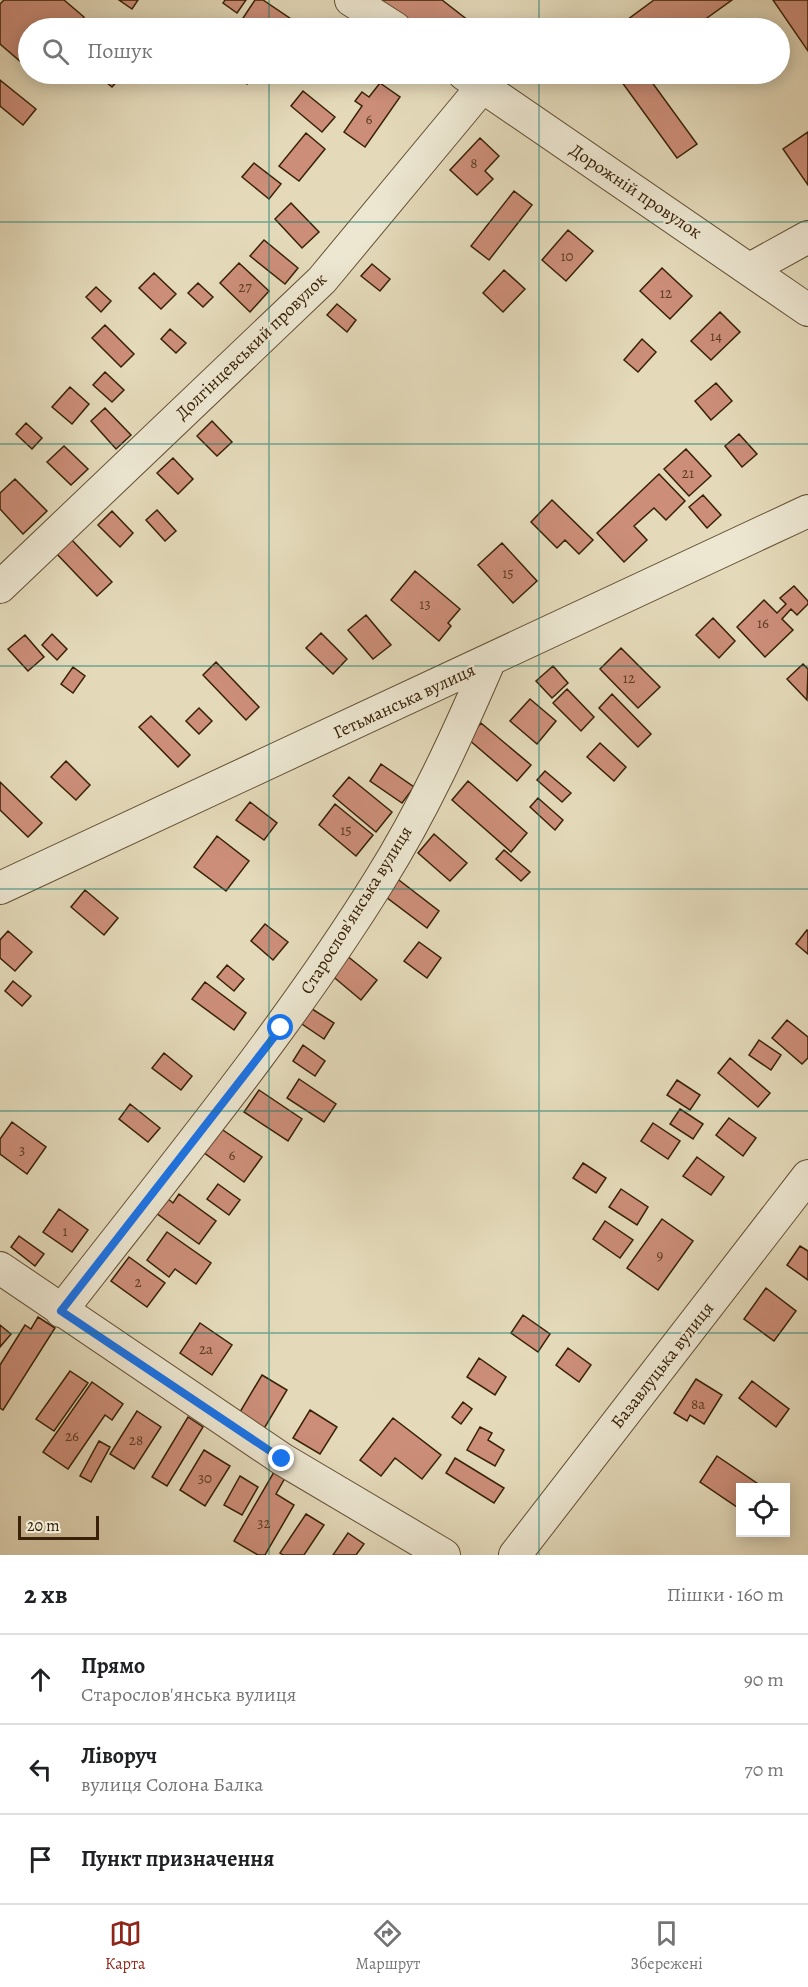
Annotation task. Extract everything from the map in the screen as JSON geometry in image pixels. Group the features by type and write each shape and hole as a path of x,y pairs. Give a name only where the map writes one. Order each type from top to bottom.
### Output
{"street":[{"path":"351,0 379,18"},
{"name":"Долгінцевський провулок","path":"0,587 322,280 470,84"},
{"name":"Дорожній провулок","path":"479,84 808,310"},
{"path":"750,269 808,237"},
{"name":"Гетьманська вулиця","path":"0,888 808,512"},
{"name":"Старослов'янська вулиця","path":"61,1311 281,1028 380,879 448,756 489,662"},
{"name":"Базавлуцька вулиця","path":"515,1555 808,1176"},
{"path":"0,1268 282,1459 444,1555"}],"building":[{"path":"4,0 64,0 84,17 18,18 18,59 0,44 0,4"},
{"path":"119,0 138,0 132,9"},
{"path":"225,0 246,0 237,13 223,3"},
{"path":"255,0 263,0 290,18 243,18"},
{"path":"376,0 442,0 465,18 402,18"},
{"path":"654,0 732,0 707,18 630,18"},
{"path":"773,0 808,0 808,51 790,25 790,18 785,18"},
{"path":"0,80 36,109 23,125 0,106"},
{"path":"381,84 400,97 365,147 344,132 362,106 355,101 362,92 369,97"},
{"path":"623,84 653,84 697,144 677,158"},
{"path":"303,91 335,117 322,132 291,106"},
{"path":"808,132 808,185 783,149"},
{"path":"306,133 325,149 299,181 279,166"},
{"path":"480,138 499,156 485,171 493,179 477,195 450,170"},
{"path":"254,163 281,184 269,199 242,177"},
{"path":"514,191 532,205 489,260 471,246"},
{"path":"291,203 319,232 302,248 275,219"},
{"path":"568,230 593,251 566,281 542,260"},
{"path":"264,240 298,268 285,284 250,256"},
{"path":"239,263 269,291 250,312 220,283"},
{"path":"372,264 390,279 380,291 361,276"},
{"path":"662,268 692,296 670,319 640,291"},
{"path":"504,270 525,289 503,312 483,293"},
{"path":"154,273 176,294 161,309 139,288"},
{"path":"198,283 213,297 203,307 188,293"},
{"path":"96,287 111,301 101,312 86,297"},
{"path":"337,304 356,320 347,332 327,315"},
{"path":"720,312 740,332 711,360 691,341"},
{"path":"105,325 134,354 121,367 92,338"},
{"path":"170,329 186,343 176,353 161,339"},
{"path":"642,339 656,352 638,372 624,360"},
{"path":"105,372 124,390 112,402 93,385"},
{"path":"716,383 732,401 711,420 695,401"},
{"path":"70,387 89,404 72,424 52,407"},
{"path":"105,408 131,435 116,449 91,421"},
{"path":"212,421 232,442 217,456 197,436"},
{"path":"26,423 42,438 32,449 16,434"},
{"path":"739,434 757,454 742,467 725,446"},
{"path":"64,446 88,469 71,485 47,462"},
{"path":"686,449 711,476 689,496 664,469"},
{"path":"173,458 193,479 178,494 157,473"},
{"path":"659,474 685,501 666,520 654,508 634,526 647,540 624,562 597,533"},
{"path":"15,479 47,511 23,534 0,509 0,493"},
{"path":"703,495 721,515 707,528 689,507"},
{"path":"552,500 593,540 579,554 565,540 557,548 531,522"},
{"path":"157,510 176,531 165,541 146,520"},
{"path":"112,511 133,533 120,547 98,525"},
{"path":"70,538 112,582 97,596 55,552"},
{"path":"502,543 537,581 513,603 478,565"},
{"path":"415,571 460,609 448,623 451,626 439,641 391,600"},
{"path":"794,586 808,601 808,604 797,615 791,609 782,619 793,630 765,657 737,627 764,600 777,613 786,604 780,598"},
{"path":"366,615 391,645 373,659 348,630"},
{"path":"713,618 735,641 719,658 696,635"},
{"path":"321,633 347,659 333,674 306,648"},
{"path":"52,634 67,649 57,660 42,645"},
{"path":"25,635 44,657 28,671 8,649"},
{"path":"621,648 660,687 638,708 600,669"},
{"path":"216,662 259,707 246,720 203,675"},
{"path":"803,664 808,669 807,700 787,679"},
{"path":"553,666 568,683 552,698 536,681"},
{"path":"73,667 85,676 73,693 61,684"},
{"path":"567,689 594,717 581,731 553,703"},
{"path":"612,694 651,734 638,747 599,708"},
{"path":"530,699 556,721 537,744 510,721"},
{"path":"199,708 212,721 199,734 186,721"},
{"path":"151,716 190,755 178,767 139,727"},
{"path":"481,723 531,765 517,781 468,739"},
{"path":"600,743 626,767 614,781 587,757"},
{"path":"66,761 90,785 76,800 51,777"},
{"path":"381,764 414,787 402,803 370,781"},
{"path":"545,771 571,793 562,802 537,780"},
{"path":"349,777 392,812 376,832 333,796"},
{"path":"468,781 527,833 511,852 452,800"},
{"path":"0,782 42,823 28,837 0,810"},
{"path":"538,798 563,820 555,830 530,807"},
{"path":"250,802 277,823 264,840 236,820"},
{"path":"335,804 373,835 356,856 319,825"},
{"path":"434,834 467,863 450,881 418,853"},
{"path":"217,836 249,861 226,891 194,867"},
{"path":"504,850 530,872 521,881 496,859"},
{"path":"395,877 439,911 427,928 382,894"},
{"path":"85,890 118,918 104,935 71,907"},
{"path":"265,924 288,942 273,960 251,941"},
{"path":"8,931 32,952 15,971 0,958 0,940"},
{"path":"808,931 808,954 796,944"},
{"path":"419,942 441,958 427,978 404,961"},
{"path":"346,955 377,980 361,1000 330,974"},
{"path":"227,965 244,979 234,991 217,977"},
{"path":"13,981 31,996 22,1006 5,991"},
{"path":"205,982 246,1013 234,1030 192,999"},
{"path":"309,1007 334,1023 324,1039 299,1022"},
{"path":"787,1020 808,1037 808,1058 802,1064 772,1038"},
{"path":"759,1040 781,1055 771,1070 749,1055"},
{"path":"303,1045 325,1061 315,1076 293,1061"},
{"path":"164,1053 192,1076 181,1090 152,1068"},
{"path":"730,1058 770,1093 758,1107 718,1073"},
{"path":"299,1079 336,1104 324,1122 287,1098"},
{"path":"677,1080 700,1095 690,1110 667,1095"},
{"path":"259,1090 302,1119 288,1141 244,1112"},
{"path":"130,1104 160,1128 148,1142 119,1119"},
{"path":"680,1109 703,1124 693,1139 670,1124"},
{"path":"729,1118 756,1138 743,1156 716,1135"},
{"path":"12,1122 46,1147 27,1174 0,1154 0,1139"},
{"path":"653,1123 680,1141 668,1159 641,1141"},
{"path":"220,1128 262,1157 244,1182 203,1152"},
{"path":"697,1157 724,1177 711,1195 683,1176"},
{"path":"583,1163 606,1178 596,1193 573,1178"},
{"path":"218,1184 240,1200 229,1215 207,1199"},
{"path":"621,1189 648,1207 637,1225 609,1207"},
{"path":"179,1194 216,1221 199,1244 156,1213 167,1198 173,1203"},
{"path":"59,1209 88,1230 72,1252 43,1232"},
{"path":"662,1219 693,1241 658,1290 627,1268"},
{"path":"605,1221 633,1240 620,1258 593,1239"},
{"path":"167,1232 211,1263 196,1284 175,1269 169,1277 147,1260"},
{"path":"19,1236 44,1254 35,1266 11,1247"},
{"path":"800,1246 808,1251 808,1280 787,1265"},
{"path":"129,1257 165,1283 147,1307 111,1281"},
{"path":"766,1288 796,1311 774,1341 744,1319"},
{"path":"523,1315 550,1334 538,1352 511,1333"},
{"path":"38,1317 55,1328 3,1410 0,1408 0,1365 25,1325 31,1329"},
{"path":"200,1323 232,1345 212,1375 180,1353"},
{"path":"0,1325 11,1334 0,1347"},
{"path":"568,1348 591,1365 579,1382 556,1365"},
{"path":"479,1358 506,1377 495,1395 467,1377"},
{"path":"70,1371 88,1383 54,1431 36,1419"},
{"path":"262,1375 287,1390 262,1432 237,1417"},
{"path":"696,1379 722,1395 704,1424 690,1415 687,1421 674,1413"},
{"path":"752,1381 789,1409 776,1427 739,1398"},
{"path":"92,1382 123,1404 112,1420 105,1415 68,1469 43,1452"},
{"path":"463,1402 472,1409 461,1424 452,1417"},
{"path":"310,1410 337,1427 320,1454 293,1438"},
{"path":"137,1411 161,1427 134,1469 110,1454"},
{"path":"188,1417 203,1427 167,1486 152,1477"},
{"path":"393,1418 441,1455 422,1479 395,1458 381,1476 360,1460"},
{"path":"480,1427 492,1433 488,1440 504,1450 495,1466 467,1450"},
{"path":"99,1441 110,1447 91,1482 80,1476"},
{"path":"204,1450 230,1466 205,1506 180,1490"},
{"path":"717,1456 757,1483 736,1483 736,1506 700,1482"},
{"path":"455,1458 504,1488 494,1503 446,1473"},
{"path":"274,1472 285,1478 276,1494 294,1505 265,1555 258,1555 234,1541"},
{"path":"240,1476 258,1487 242,1515 224,1505"},
{"path":"306,1514 324,1525 304,1555 283,1555 280,1553"},
{"path":"348,1533 364,1544 356,1555 333,1555"}],"route":[{"path":"281,1028 61,1311 282,1459"}]}
